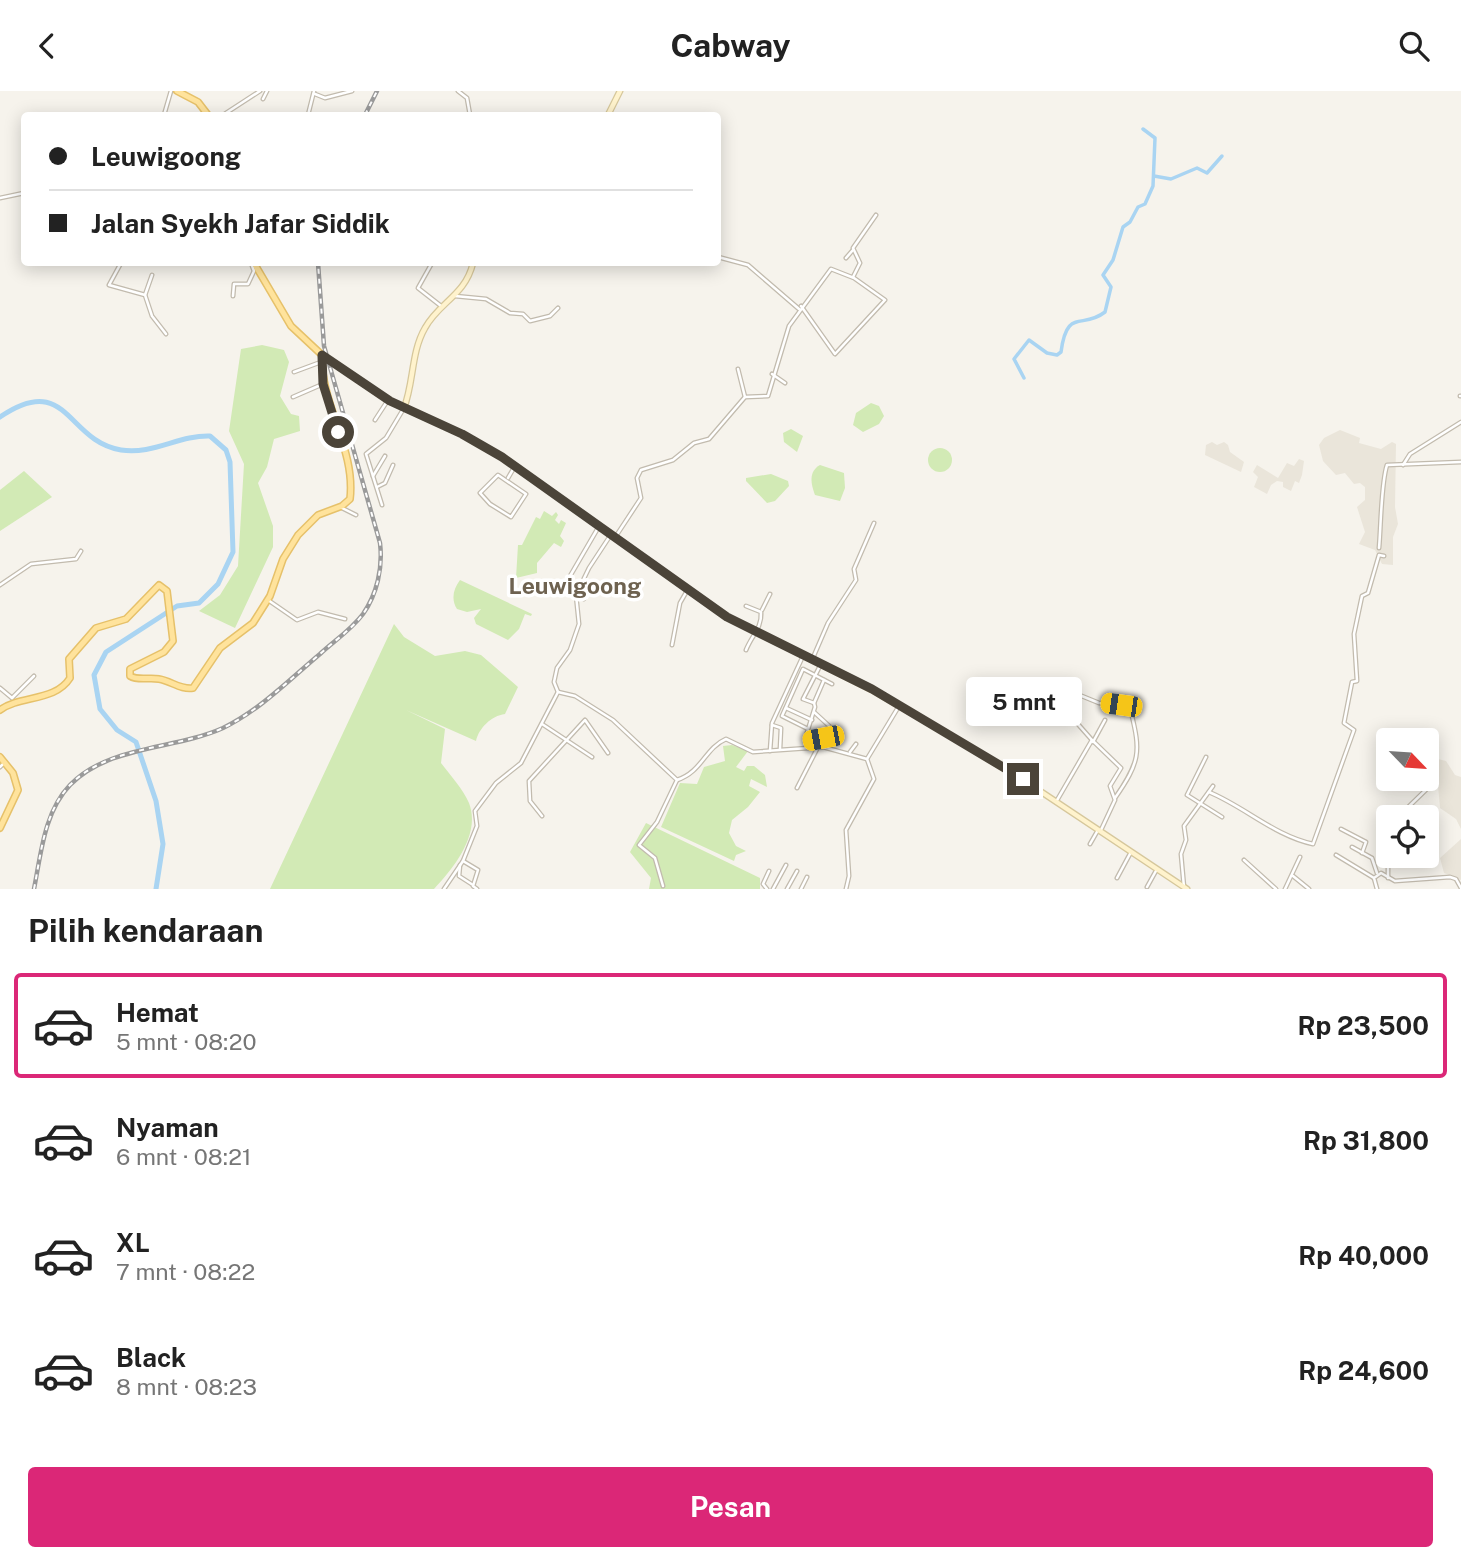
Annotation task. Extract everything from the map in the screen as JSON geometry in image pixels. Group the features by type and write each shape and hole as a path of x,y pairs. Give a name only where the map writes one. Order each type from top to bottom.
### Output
{"main road":[{"path":"177,91 198,102 206,112"},
{"path":"610,112 620,91"},
{"path":"255,266 291,326 322,355 387,400 475,441 756,634 821,664 899,706 1056,802 1186,888"},
{"path":"404,408 413,381 416,349 421,335 430,319 467,281 472,266"},
{"path":"0,710 15,700 39,698 65,685 70,678 69,659 75,650 99,626 126,619 156,586 161,585 165,589 173,641 169,649 130,669 132,678 157,678 183,688 193,688 220,647 250,627 268,600 283,559 298,535 318,515 340,507 350,499 350,477 323,384 322,355"},
{"path":"0,757 2,765 13,773 18,790 0,828"}],"street":[{"path":"165,112 171,91"},
{"path":"228,112 260,91"},
{"path":"263,99 267,91"},
{"path":"309,112 315,93 325,98 352,91"},
{"path":"458,91 467,98 468,112"},
{"path":"0,198 21,194"},
{"path":"846,258 876,215"},
{"path":"852,277 860,263 853,250"},
{"path":"444,889 463,861 477,826 475,811 496,783 521,763 558,692 554,682 557,668 571,649 579,624 576,595 589,568 641,498 637,478 639,472 673,460 694,443 709,439 745,397 766,397 789,326 800,308 831,269 852,277 885,300 836,353 830,350 800,308 750,267 721,258"},
{"path":"119,266 108,285 145,295"},
{"path":"233,296 234,284 248,284 253,266"},
{"path":"430,266 418,287 443,308"},
{"path":"152,275 145,295 152,316 166,334"},
{"path":"455,296 489,300 510,313 524,314 529,321 550,316 558,308"},
{"path":"294,372 321,362"},
{"path":"738,369 745,397"},
{"path":"772,374 785,383"},
{"path":"293,397 323,384"},
{"path":"375,420 387,400"},
{"path":"382,505 366,454 386,438 404,408"},
{"path":"1402,465 1410,454 1461,422"},
{"path":"373,476 385,456"},
{"path":"1379,548 1385,469 1388,465 1461,462"},
{"path":"377,487 385,483 393,465"},
{"path":"507,479 515,466"},
{"path":"498,475 507,479 526,494 511,517 490,504 480,493 498,475"},
{"path":"340,507 356,515"},
{"path":"812,660 828,623 856,580 855,569 874,523"},
{"path":"584,599 576,595 566,583 600,525"},
{"path":"0,585 23,569 43,562 76,559 81,551"},
{"path":"1209,792 1230,801 1271,829 1313,844 1354,730 1344,723 1352,682 1357,681 1354,634 1362,596 1368,593 1379,555 1384,556"},
{"path":"43,562 47,557"},
{"path":"672,645 680,603 688,589"},
{"path":"746,650 756,634 761,612 770,594"},
{"path":"268,600 297,620 318,612 345,619"},
{"path":"746,606 761,612"},
{"path":"769,751 772,725 803,656"},
{"path":"803,699 821,664"},
{"path":"808,729 782,715 803,669 832,684"},
{"path":"0,688 15,700 34,676"},
{"path":"814,712 839,735 807,741 814,703 824,680"},
{"path":"969,685 1033,700 1040,687 1060,693 1072,692 1099,703 1121,705 1131,712 1139,750 1090,844"},
{"path":"809,688 818,693"},
{"path":"558,692 575,696 613,720 677,780"},
{"path":"792,695 814,703"},
{"path":"867,759 899,706"},
{"path":"786,708 812,719"},
{"path":"780,749 781,728 785,718"},
{"path":"542,816 530,801 529,781 585,720 608,753"},
{"path":"1056,802 1105,720"},
{"path":"1077,723 1121,768 1110,786 1115,798"},
{"path":"542,724 592,757"},
{"path":"772,725 781,728"},
{"path":"663,886 655,858 639,845 657,822 677,780 702,765 712,749 723,739 729,739 751,752 818,747 850,752 867,759 874,779 846,830 849,876 846,889"},
{"path":"850,752 856,744"},
{"path":"797,788 818,747"},
{"path":"1206,757 1187,795 1222,817"},
{"path":"1186,888 1181,856 1186,838 1184,826 1213,786"},
{"path":"1410,805 1425,791"},
{"path":"1341,829 1366,842 1362,853"},
{"path":"1352,847 1373,858 1377,873 1374,878"},
{"path":"1117,878 1131,852"},
{"path":"1336,855 1374,878 1377,889"},
{"path":"1285,889 1300,857"},
{"path":"1244,860 1276,889"},
{"path":"463,861 478,870 473,886"},
{"path":"460,865 459,876 477,889"},
{"path":"774,889 786,865"},
{"path":"1388,868 1388,878"},
{"path":"1147,887 1157,869"},
{"path":"767,889 763,884 769,871"},
{"path":"787,889 797,871"},
{"path":"1377,873 1395,881 1445,876 1456,879 1461,887"},
{"path":"1292,875 1310,889"},
{"path":"801,889 807,877"}],"shaded area":[{"path":"1340,430 1360,438 1359,443 1381,449 1392,442 1396,444 1395,507 1398,524 1393,537 1393,565 1382,564 1375,550 1359,544 1365,532 1357,507 1365,500 1365,487 1360,483 1354,484 1345,473 1336,475 1323,461 1319,445 1324,438"},
{"path":"1212,442 1217,445 1224,442 1228,445 1230,452 1244,462 1241,472 1205,455 1206,445"},
{"path":"1299,459 1304,461 1302,475 1299,483 1295,481 1291,491 1283,487 1283,482 1277,481 1271,485 1267,494 1254,487 1258,477 1253,472 1257,465 1278,478 1287,463 1294,466"},
{"path":"1439,759 1446,761 1455,775 1461,777 1461,829 1456,819 1440,808"},
{"path":"1461,839 1461,880 1444,873 1440,858"}],"green space":[{"path":"262,345 284,350 289,362 280,396 291,414 299,416 300,431 274,439 267,467 258,483 273,526 273,547 235,628 199,611 220,595 238,566 244,464 229,431 241,349"},
{"path":"871,403 879,406 884,416 879,424 863,432 853,425 856,413"},
{"path":"791,429 803,436 797,452 784,442 783,433"},
{"path":"940,448 948,452 952,460 948,468 940,472 932,468 928,460 932,452"},
{"path":"820,465 844,473 845,488 840,501 815,495 812,475"},
{"path":"24,471 52,497 0,531 0,490"},
{"path":"771,474 788,481 789,486 775,501 767,503 746,478"},
{"path":"544,511 552,516 556,512 558,515 555,520 559,524 561,520 566,523 560,536 564,541 561,547 554,543 537,563 537,573 516,578 518,545 522,545 536,517 540,519"},
{"path":"460,580 532,614 525,614 519,629 508,640 476,624 474,618 481,609 467,612 457,609 454,595"},
{"path":"394,624 404,637 435,656 465,651 481,655 518,687 505,714 486,723 476,741 406,710 445,729 441,763 469,803 472,815 463,850 434,889 270,889"},
{"path":"732,745 748,751 736,767 744,771 747,766 754,766 765,775 767,787 751,779 749,786 760,792 748,807 732,820 729,833 736,846 746,851 736,855 734,861 661,827 680,783 697,784 704,767 725,761 723,746"},
{"path":"646,823 760,878 760,889 649,889 651,878 630,852"}],"waterway":[{"path":"1024,378 1014,359 1029,340 1047,353 1057,355 1061,352 1071,324 1089,320 1105,312 1111,287 1103,275 1113,260 1123,227 1130,222 1138,207 1145,204 1153,186 1155,138 1143,129"},
{"path":"1154,176 1171,179 1197,168 1207,173 1222,156"},
{"path":"0,417 22,405 40,401 54,405 88,435 121,450 144,450 188,438 210,436 226,450 230,462 233,552 218,584 199,603 177,606 106,652 94,675 100,709 117,730 136,742 156,801 163,844 156,889"}],"railway":[{"path":"366,112 377,91"},
{"path":"34,889 49,821 54,808 70,785 103,762 204,735 237,721 274,694 348,630 363,614 372,598 380,571 380,543 324,346 318,266"}],"district":[{"name":"Leuwigoong","path":"575,585"}],"route":[{"path":"338,432 323,384 322,355 390,401 462,434 502,457 737,623 872,689 1023,779"}]}
